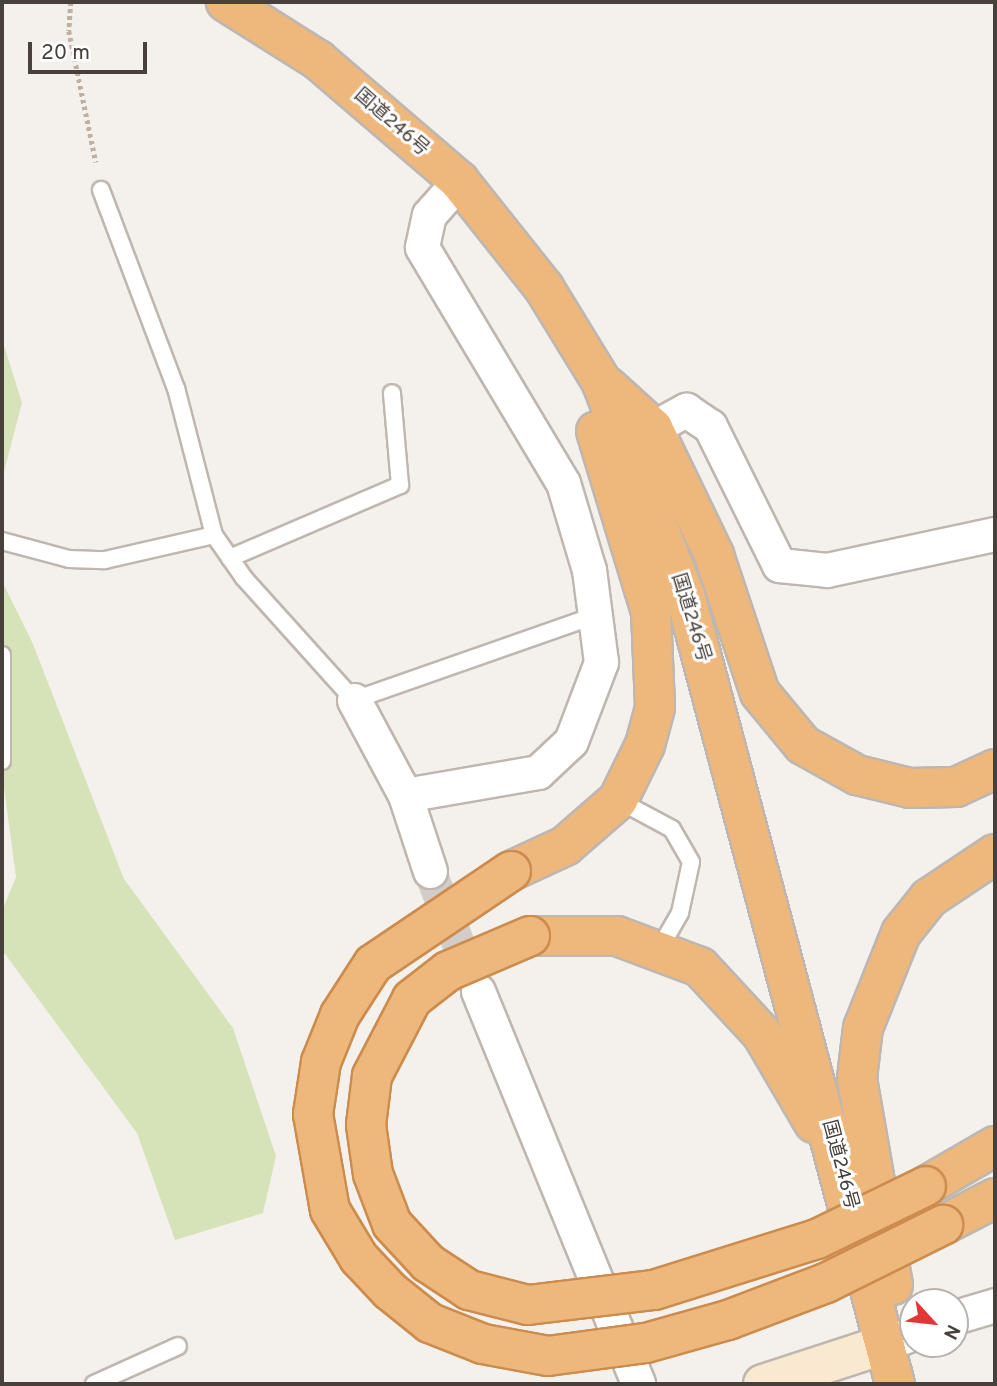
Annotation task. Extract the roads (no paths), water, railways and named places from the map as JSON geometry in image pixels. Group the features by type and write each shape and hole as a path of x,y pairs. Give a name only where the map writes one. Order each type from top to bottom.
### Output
{"highway":[{"name":"国道246号","path":"226,2 318,60 459,181 544,288 601,381 686,598 839,1168 899,1338 895,1384"},
{"path":"544,288 597,432 651,612 655,707 645,746 618,800 565,846 511,871 373,964 340,1015 321,1062 313,1114 330,1210 359,1258 420,1315 483,1344 548,1356 646,1343 826,1283 995,1198"},
{"path":"601,381 653,428 714,555 760,693 803,745 857,775 910,788 956,787 995,769"},
{"path":"899,1338 893,1284 857,1079 863,1028 901,933 929,898 995,854"},
{"path":"839,1168 762,1034 730,993 700,967 660,947 606,935 530,936 448,971 412,999 372,1076 366,1125 373,1174 392,1224 428,1263 469,1290 528,1305 654,1290 817,1239 926,1186 995,1146"}],"street":[{"path":"405,795 538,772 571,741 590,702 601,662 597,615 563,483 422,247 429,215 459,181"},
{"path":"653,428 686,410 710,426 779,565 827,570 995,534"},
{"path":"355,700 405,795 430,871"},
{"path":"478,991 638,1384"},
{"path":"969,1313 995,1305"},
{"path":"763,1384 899,1338"}],"lane":[{"path":"102,190 176,388 214,535 230,558 355,700 597,615"},
{"path":"230,558 400,485 392,393"},
{"path":"2,541 69,559 105,560 214,535"},
{"path":"2,655 2,761"},
{"path":"618,800 672,829 691,862 680,913 660,947"},
{"path":"94,1384 178,1346"}],"tunnel":[{"path":"430,871 475,985"}]}
